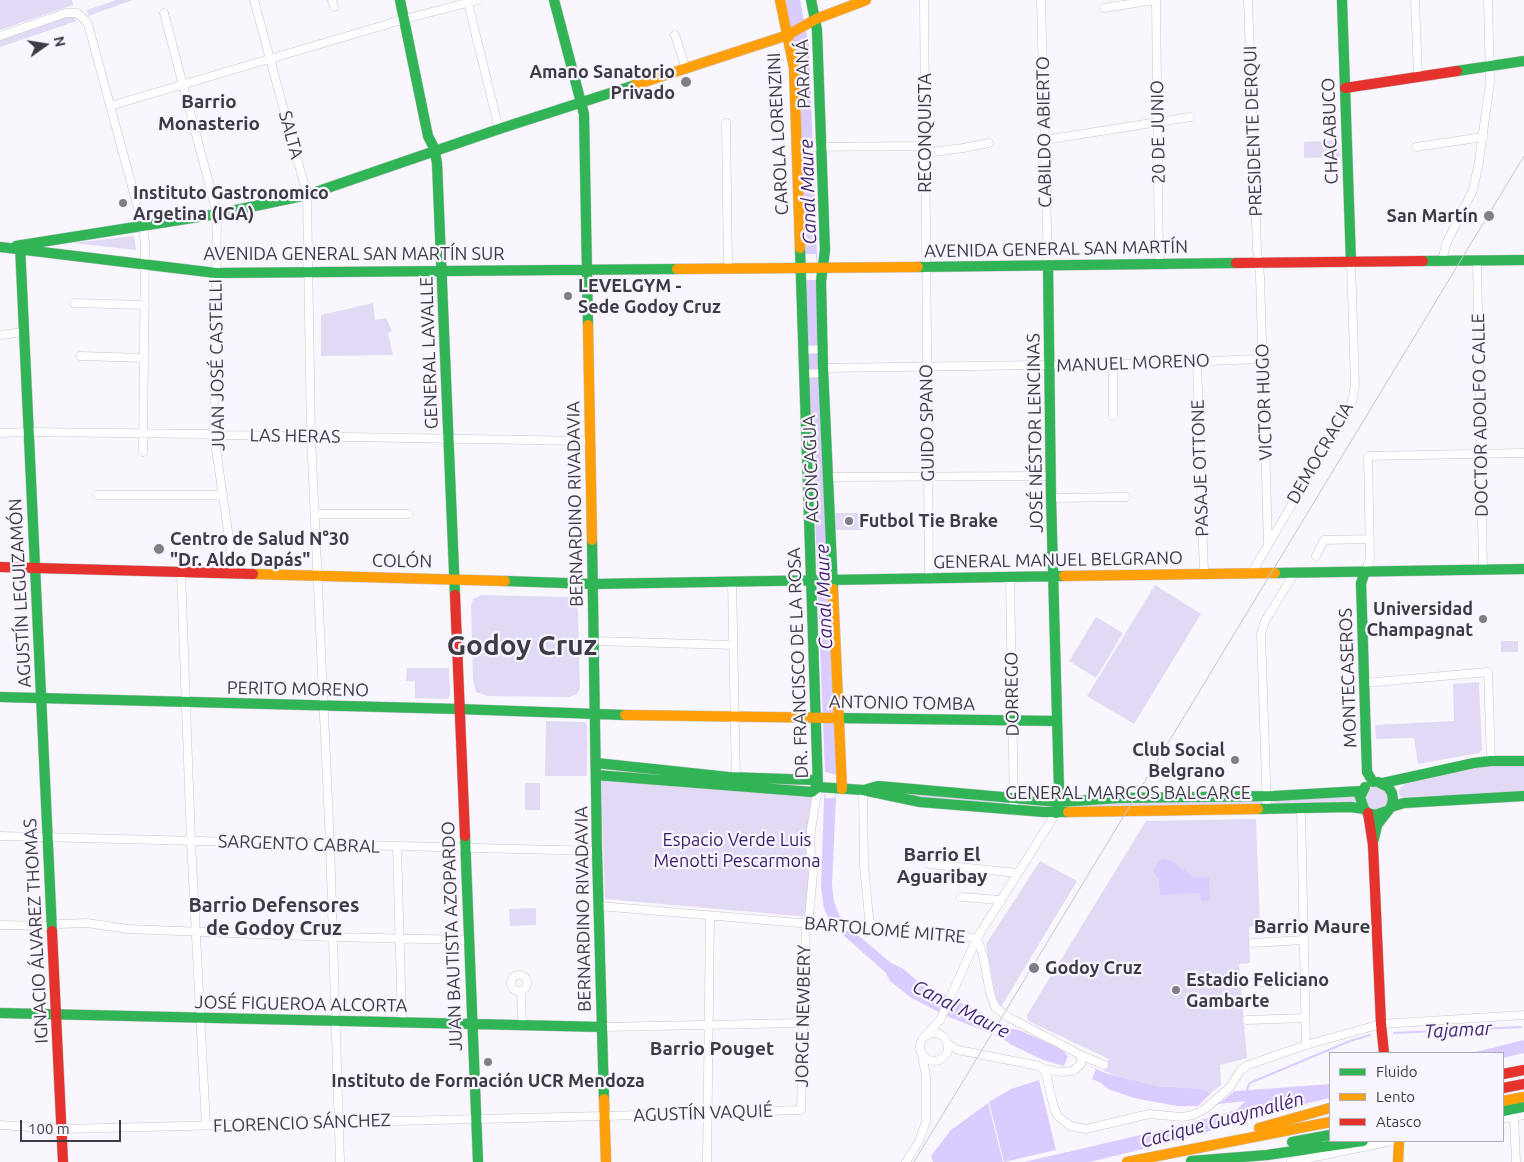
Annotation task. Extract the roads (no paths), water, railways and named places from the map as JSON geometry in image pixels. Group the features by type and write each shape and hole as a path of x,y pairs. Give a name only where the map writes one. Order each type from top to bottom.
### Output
{"main road":[{"name":"GENERAL LAVALLE","path":"400,0 405,19 406,38 428,136 435,151 437,163 459,709"},
{"name":"BERNARDINO RIVADAVIA","path":"554,0 584,114 597,851 606,1162"},
{"name":"CAROLA LORENZINI","path":"780,0 790,34 794,68 802,268"},
{"name":"PARANÁ","path":"811,0 818,30 817,147 825,250 819,268"},
{"path":"20,246 217,214 307,195 499,129 790,34 816,19 866,0"},
{"name":"CHACABUCO","path":"1342,0 1351,262"},
{"path":"1345,88 1524,61"},
{"name":"AVENIDA GENERAL SAN MARTÍN SUR","path":"0,247 20,246 216,273 588,270"},
{"name":"AGUSTÍN LEGUIZAMÓN","path":"20,246 41,699"},
{"name":"AVENIDA GENERAL SAN MARTÍN","path":"588,270 1524,260"},
{"name":"JOSÉ NÉSTOR LENCINAS","path":"1048,265 1057,808"},
{"name":"DR. FRANCISCO DE LA ROSA","path":"802,268 822,787"},
{"name":"ACONCAGUA","path":"819,268 839,788"},
{"name":"COLÓN","path":"0,567 592,584"},
{"name":"GENERAL MANUEL BELGRANO","path":"592,584 1524,569"},
{"name":"MONTECASEROS","path":"1365,572 1361,584 1368,772 1378,782"},
{"name":"PERITO MORENO","path":"0,697 459,709 596,715"},
{"name":"IGNACIO ÁLVAREZ THOMAS","path":"41,699 63,1162"},
{"name":"JUAN BAUTISTA AZOPARDO","path":"459,709 478,1162"},
{"name":"ANTONIO TOMBA","path":"596,715 1057,721"},
{"path":"1384,1052 1373,845 1366,811 1360,801 1361,791 1366,785 1378,782 1490,761 1524,761"},
{"name":"GENERAL MARCOS BALCARCE","path":"596,763 812,792 822,787 863,790 920,802 1014,811 1057,808 1132,798 1266,796 1361,791"},
{"name":"GENERAL MARCOS BALCARCE","path":"596,775 736,782"},
{"path":"1373,845 1377,825 1393,800 1392,793 1388,787 1378,782"},
{"name":"GENERAL MARCOS BALCARCE","path":"863,790 878,786 1014,798 1057,808 1267,809 1351,807 1366,811"},
{"path":"1366,811 1378,815 1404,803 1524,796"},
{"name":"JOSÉ FIGUEROA ALCORTA","path":"0,1013 602,1027"},
{"path":"1504,1074 1524,1070"},
{"path":"1504,1088 1524,1084"},
{"path":"1504,1101 1524,1097"},
{"path":"1504,1111 1524,1107"},
{"path":"1183,1151 1329,1108"},
{"path":"1127,1162 1329,1122"},
{"path":"1190,1162 1329,1135"},
{"path":"1190,1162 1267,1155 1356,1142"},
{"path":"1398,1162 1399,1142"}],"street":[{"name":"SALTA","path":"254,0 307,195 311,436 330,844 340,1162"},
{"path":"110,106 405,19 478,0"},
{"name":"RECONQUISTA","path":"924,0 926,267"},
{"name":"CABILDO ABIERTO","path":"1041,0 1048,265"},
{"path":"1104,8 1156,0"},
{"name":"20 DE JUNIO","path":"1156,0 1159,264"},
{"name":"PRESIDENTE DERQUI","path":"1248,0 1258,263"},
{"path":"1415,0 1418,76"},
{"path":"1442,261 1446,244 1473,190 1483,137 1491,65 1488,0"},
{"path":"468,2 499,129"},
{"path":"0,36 66,13 73,13 82,17 88,24 142,227 146,264 143,452"},
{"name":"JUAN JOSÉ CASTELLI","path":"164,13 217,214 214,435 234,573"},
{"path":"675,35 686,69"},
{"path":"1044,140 1190,117"},
{"path":"726,123 728,268"},
{"path":"1416,147 1483,137"},
{"path":"798,147 925,149 963,148 989,143"},
{"name":"DOCTOR ADOLFO CALLE","path":"1477,261 1483,570"},
{"name":"DEMOCRACIA","path":"1251,574 1268,542 1352,402 1355,384 1351,262"},
{"name":"VICTOR HUGO","path":"1258,263 1263,359 1268,542"},
{"name":"GUIDO SPANO","path":"926,267 929,579"},
{"path":"74,303 145,305"},
{"path":"0,335 24,332"},
{"path":"806,350 821,349"},
{"path":"80,356 144,358"},
{"name":"MANUEL MORENO","path":"806,374 822,371 927,367 1188,364 1263,359"},
{"name":"PASAJE OTTONE","path":"1197,362 1204,574"},
{"path":"1113,365 1113,416"},
{"name":"LAS HERAS","path":"0,433 143,433 590,442"},
{"path":"1365,572 1370,559 1368,456 1524,453"},
{"path":"828,477 1051,476"},
{"path":"97,495 223,495"},
{"path":"1052,498 1126,497"},
{"path":"1268,512 1274,520 1284,516"},
{"path":"315,514 409,514"},
{"path":"1316,556 1324,540 1370,540"},
{"path":"181,572 191,841 206,1125"},
{"path":"1267,809 1261,634 1265,621 1295,572"},
{"name":"DORREGO","path":"1010,576 1014,811"},
{"path":"732,582 736,782"},
{"path":"594,641 733,645"},
{"path":"1364,683 1488,672 1490,761"},
{"name":"JORGE NEWBERY","path":"801,1110 806,923 809,917 812,874 811,830 822,787"},
{"path":"863,790 864,866 870,928"},
{"path":"906,1162 919,1141 926,1122 926,1077 920,1043 941,1017 977,938 1057,808"},
{"path":"1301,808 1306,1045"},
{"name":"SARGENTO CABRAL","path":"0,836 597,851"},
{"path":"397,846 402,1023"},
{"path":"929,864 1018,872"},
{"path":"961,898 1001,900"},
{"name":"BARTOLOMÉ MITRE","path":"599,906 977,938 983,955 992,1002 995,1007 1005,1015 1081,1059 1104,1065"},
{"path":"707,1162 710,916"},
{"path":"0,925 52,926 86,923 121,929 469,940"},
{"path":"1254,943 1304,940"},
{"path":"1241,983 1304,981"},
{"path":"522,991 522,1026"},
{"path":"1043,1068 1058,1116 1070,1126 1086,1129 1149,1114 1188,1117 1211,1104 1233,1083 1240,1072 1248,1065 1306,1045 1381,1024 1524,1015"},
{"path":"941,1017 945,1039 942,1057"},
{"path":"1247,1020 1305,1018"},
{"path":"602,1027 803,1023"},
{"path":"927,1034 935,1033 958,1050 1032,1064 1061,1072 1074,1071 1078,1068 1081,1059"},
{"path":"926,1077 932,1064 958,1050"},
{"path":"922,1054 927,1059 942,1057"},
{"name":"AGUSTÍN VAQUIÉ","path":"605,1116 801,1110"},
{"path":"1504,1119 1524,1115"},
{"name":"FLORENCIO SÁNCHEZ","path":"0,1125 61,1129 605,1116"},
{"path":"1514,1117 1516,1162"},
{"path":"1290,1162 1387,1142"}],"water":[{"path":"785,0 800,0 809,46 837,775 832,884 834,902 839,915 858,935 891,963 902,968 920,983 982,1013 1005,1028 1019,1030 1060,1048 1068,1056 1105,1073 1157,1086 1202,1089 1211,1093 1329,1084 1329,1098 1276,1111 1184,1139 1090,1162 1024,1162 1175,1127 1236,1110 1246,1101 1198,1106 1177,1106 1134,1098 1108,1089 1101,1083 1064,1066 1043,1060 1000,1037 944,1015 910,997 890,981 885,972 829,920 824,908 821,887 825,772 797,62"},
{"path":"1164,859 1173,861 1193,877 1209,877 1210,900 1201,901 1200,893 1160,895 1159,879 1154,873 1154,869 1159,861"},
{"path":"1524,1040 1524,1053 1504,1058 1504,1052 1475,1052"},
{"path":"1039,1080 1056,1150 1004,1162 989,1102 1011,1089"},
{"path":"988,1103 1003,1162 933,1162 931,1156 951,1130"}],"waterway":[{"name":"Tajamar","path":"1394,1033 1521,1027"},
{"name":"Tajamar","path":"1247,1090 1252,1082 1350,1041 1370,1035"}],"tram line":[{"path":"914,1162 1524,156"}],"place":[{"name":"Amano Sanatorio Privado","path":"686,82"},
{"name":"Instituto Gastronomico Argetina (IGA)","path":"123,203"},
{"name":"San Martín","path":"1489,216"},
{"name":"LEVELGYM - Sede Godoy Cruz","path":"568,296"},
{"name":"Futbol Tie Brake","path":"849,521"},
{"name":"Centro de Salud N°30 \"Dr. Aldo Dapás\"","path":"159,549"},
{"name":"Universidad Champagnat","path":"1483,619"},
{"name":"Club Social Belgrano","path":"1235,760"},
{"name":"Godoy Cruz","path":"1034,968"},
{"name":"Estadio Feliciano Gambarte","path":"1176,990"},
{"name":"Instituto de Formación UCR Mendoza","path":"488,1062"}],"district":[{"name":"Barrio Monasterio","path":"209,113"},
{"name":"Godoy Cruz","path":"522,646"},
{"name":"Barrio El Aguaribay","path":"942,866"},
{"name":"Barrio Defensores de Godoy Cruz","path":"274,916"},
{"name":"Barrio Maure","path":"1312,927"},
{"name":"Barrio Pouget","path":"712,1049"}],"water label":[{"name":"Canal Maure","path":"808,192"},
{"name":"Canal Maure","path":"824,597"},
{"name":"Canal Maure","path":"961,1009"},
{"name":"Cacique Guaymallén","path":"1222,1120"}],"park label":[{"name":"Espacio Verde Luis Menotti Pescarmona","path":"737,850"}]}
